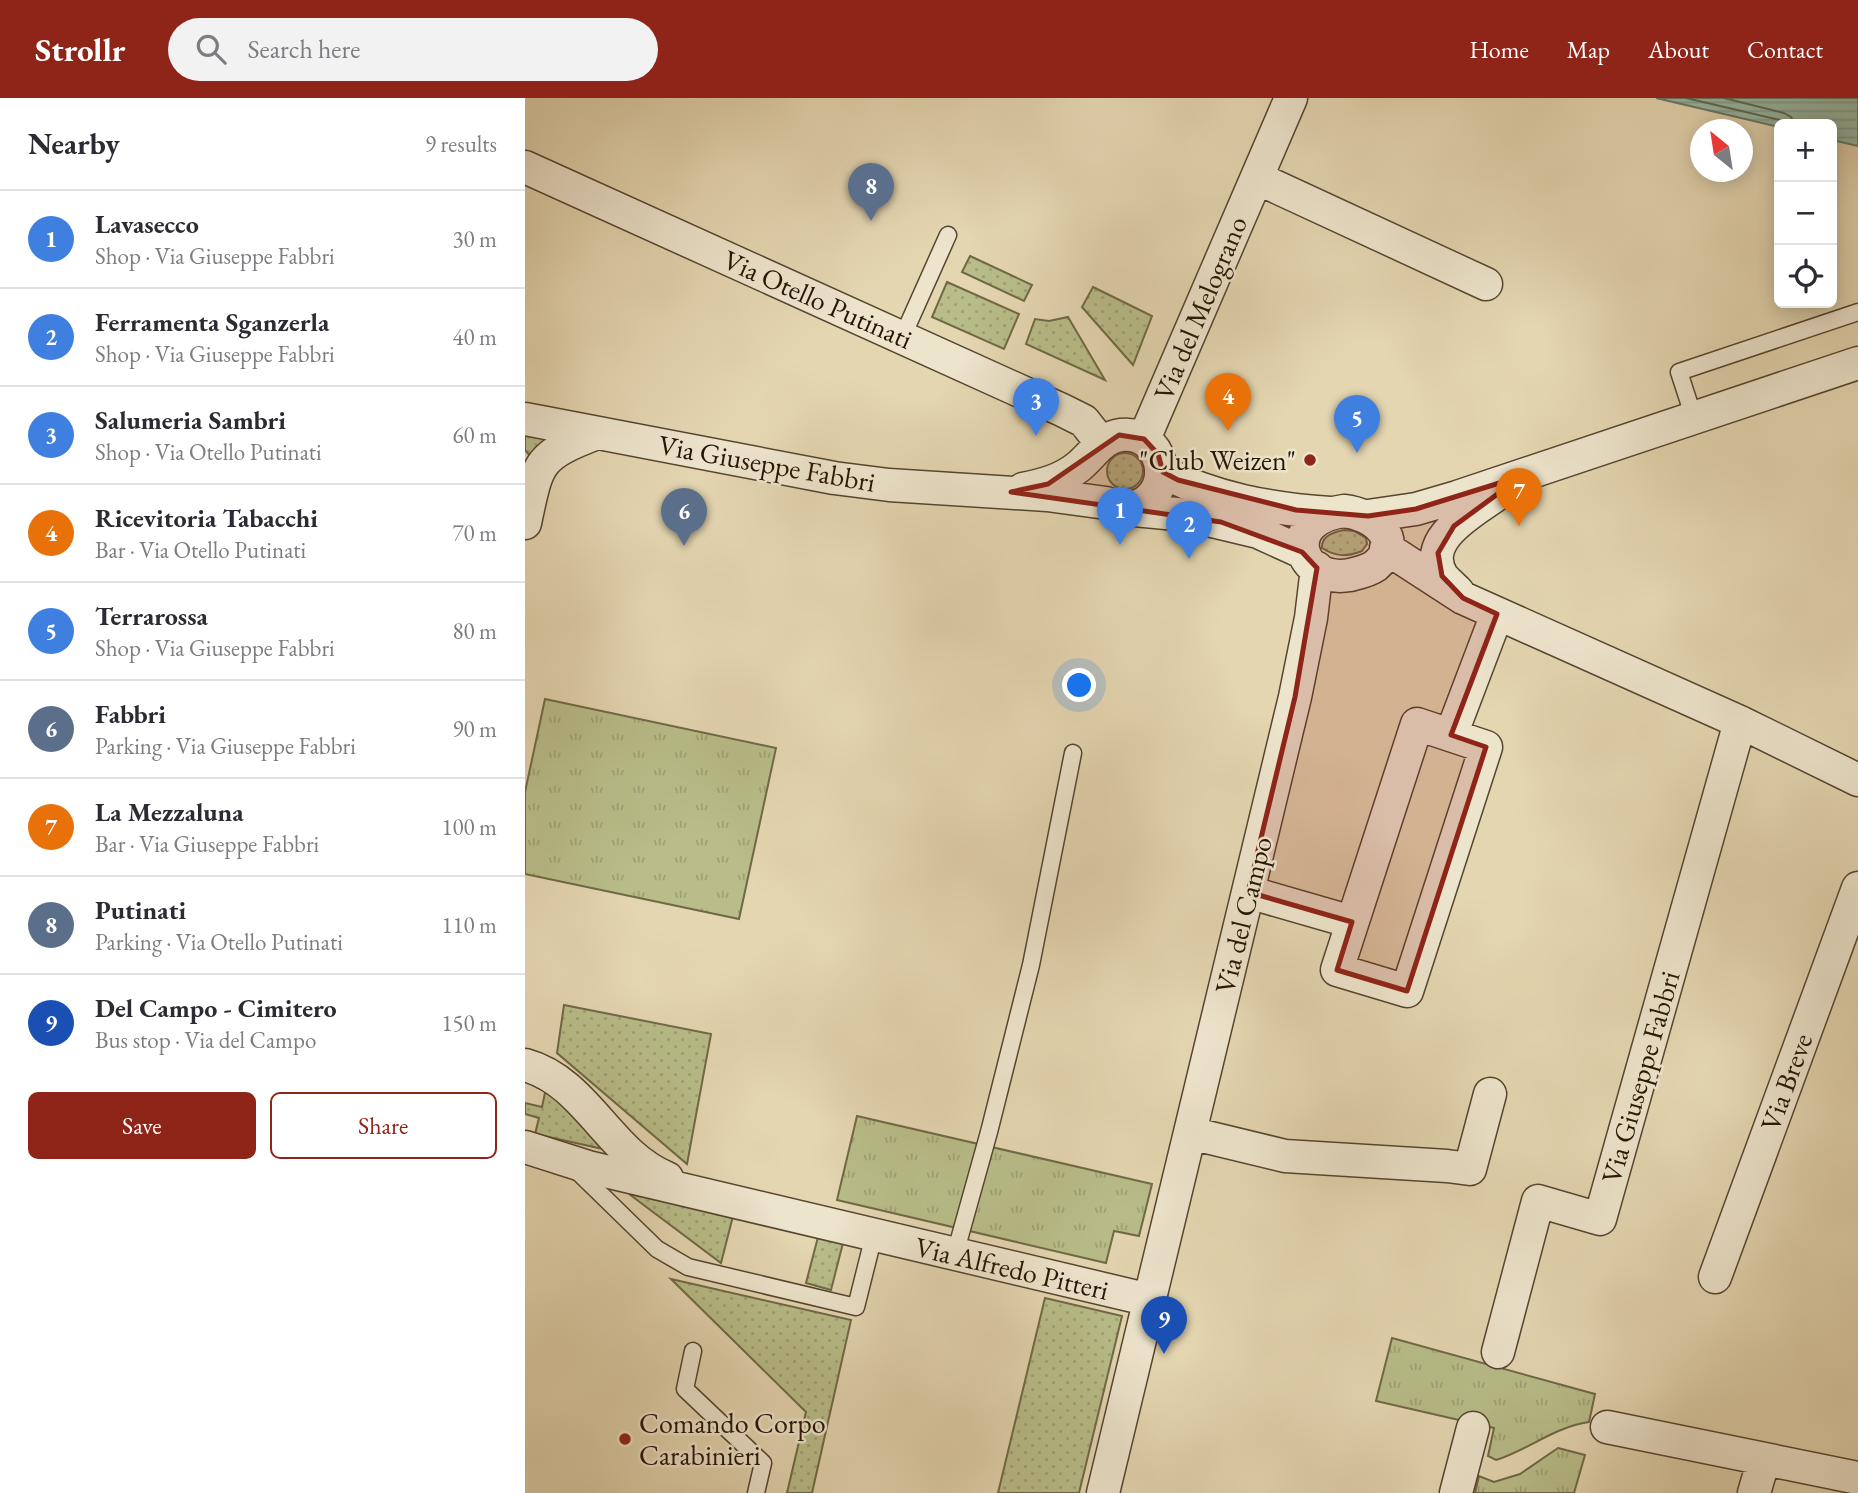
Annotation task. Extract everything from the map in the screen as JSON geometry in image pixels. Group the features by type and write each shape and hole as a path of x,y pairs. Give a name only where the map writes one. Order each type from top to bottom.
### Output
{"street":[{"name":"Via del Melograno","path":"1144,439 1291,98"},
{"name":"Via Otello Putinati","path":"525,167 1084,421 1098,448"},
{"path":"1257,178 1486,284"},
{"path":"1374,549 1523,476 1858,363"},
{"name":"Via Giuseppe Fabbri","path":"525,419 834,478 889,485 1011,492 1187,515 1258,532 1337,575 1374,549"},
{"path":"525,523 530,468 572,442 597,433"},
{"name":"Via Giuseppe Fabbri","path":"1011,492 1048,484 1077,468 1105,440 1119,435 1144,439"},
{"path":"1098,448 1088,469 1091,486 1098,497 1115,506 1140,505 1153,495 1159,485 1161,471 1158,454 1144,439"},
{"path":"1161,471 1178,480 1225,496 1296,510 1330,513"},
{"name":"Via Giuseppe Fabbri","path":"1463,598 1442,576 1437,563 1441,543 1454,526 1523,476"},
{"name":"Via Giuseppe Fabbri","path":"1330,513 1344,511 1374,549 1463,598 1740,722 1858,780"},
{"path":"1310,560 1301,544 1305,532 1315,520 1330,513"},
{"name":"Via del Campo","path":"1295,697 1325,619 1340,593 1374,549"},
{"name":"Via del Campo","path":"1103,1493 1295,697 1311,618 1310,560"},
{"path":"1451,735 1497,614"},
{"name":"Via Giuseppe Fabbri","path":"1498,1352 1538,1201 1600,1219 1740,722"},
{"path":"1417,724 1451,735 1486,747 1407,991 1337,970 1417,724"},
{"name":"Via Breve","path":"1715,1277 1858,888"},
{"path":"1248,891 1352,922"},
{"name":"Via Alfredo Pitteri","path":"525,1065 544,1071 559,1080 643,1166 707,1195"},
{"path":"1191,1133 1285,1156 1470,1169 1490,1094"},
{"name":"Via Alfredo Pitteri","path":"525,1147 707,1195 1150,1300"},
{"path":"1607,1427 1858,1478"},
{"path":"1456,1493 1473,1428"},
{"path":"1754,1493 1764,1459"}],"lane":[{"path":"902,338 949,235"},
{"path":"1694,418 1679,372 1858,312"},
{"path":"955,1254 1031,965 1073,753"},
{"name":"Via Alfredo Pitteri","path":"563,1159 657,1249 702,1272 856,1307 874,1235"},
{"path":"693,1350 685,1389 764,1463 756,1493"}],"highlighted area":[{"path":"1119,435 1144,439 1158,454 1163,472 1178,480 1296,510 1368,516 1416,509 1522,476 1454,526 1438,553 1442,576 1463,598 1497,614 1451,735 1486,747 1407,991 1337,970 1352,922 1248,892 1295,697 1317,568 1302,552 1221,522 1011,492 1048,484"}],"green space":[{"path":"970,256 1032,285 1024,301 962,272"},
{"path":"947,282 1019,314 1004,349 932,317"},
{"path":"1093,287 1152,316 1133,365 1082,307"},
{"path":"1068,317 1105,380 1026,344 1035,319 1049,321"},
{"path":"525,431 559,438 530,456 525,450"},
{"path":"1125,453 1138,458 1143,471 1138,484 1125,489 1112,484 1107,471 1112,458"},
{"path":"1354,531 1366,538 1367,544 1362,551 1342,555 1322,548 1323,540 1332,533"},
{"path":"545,699 776,748 739,919 525,874 525,792"},
{"path":"564,1005 711,1034 687,1164 557,1053"},
{"path":"546,1088 603,1149 535,1134 539,1118 525,1114 525,1103 542,1107"},
{"path":"857,1116 1152,1184 1139,1236 1114,1231 1106,1263 837,1200"},
{"path":"629,1194 733,1216 721,1263"},
{"path":"818,1237 843,1243 831,1290 806,1283"},
{"path":"671,1279 851,1320 812,1493 787,1493 806,1412"},
{"path":"1045,1298 1122,1316 1079,1493 998,1493"},
{"path":"1392,1338 1595,1394 1589,1422 1564,1429 1496,1460 1488,1456 1494,1428 1376,1401"},
{"path":"1558,1448 1585,1455 1574,1493 1475,1493 1479,1476 1494,1482 1520,1474"}],"water":[{"path":"1656,98 1858,98 1858,146 1837,141 1837,119 1774,119 1774,126"}],"place":[{"name":"Putinati","path":"871,221"},
{"name":"Ricevitoria Tabacchi","path":"1228,431"},
{"name":"Salumeria Sambri","path":"1036,436"},
{"name":"Terrarossa","path":"1357,453"},
{"name":"\"Club Weizen\"","path":"1310,460"},
{"name":"La Mezzaluna","path":"1519,526"},
{"name":"Lavasecco","path":"1120,545"},
{"name":"Fabbri","path":"684,546"},
{"name":"Ferramenta Sganzerla","path":"1189,559"},
{"name":"Del Campo - Cimitero","path":"1164,1354"},
{"name":"Comando Corpo Carabinieri","path":"625,1439"}]}
